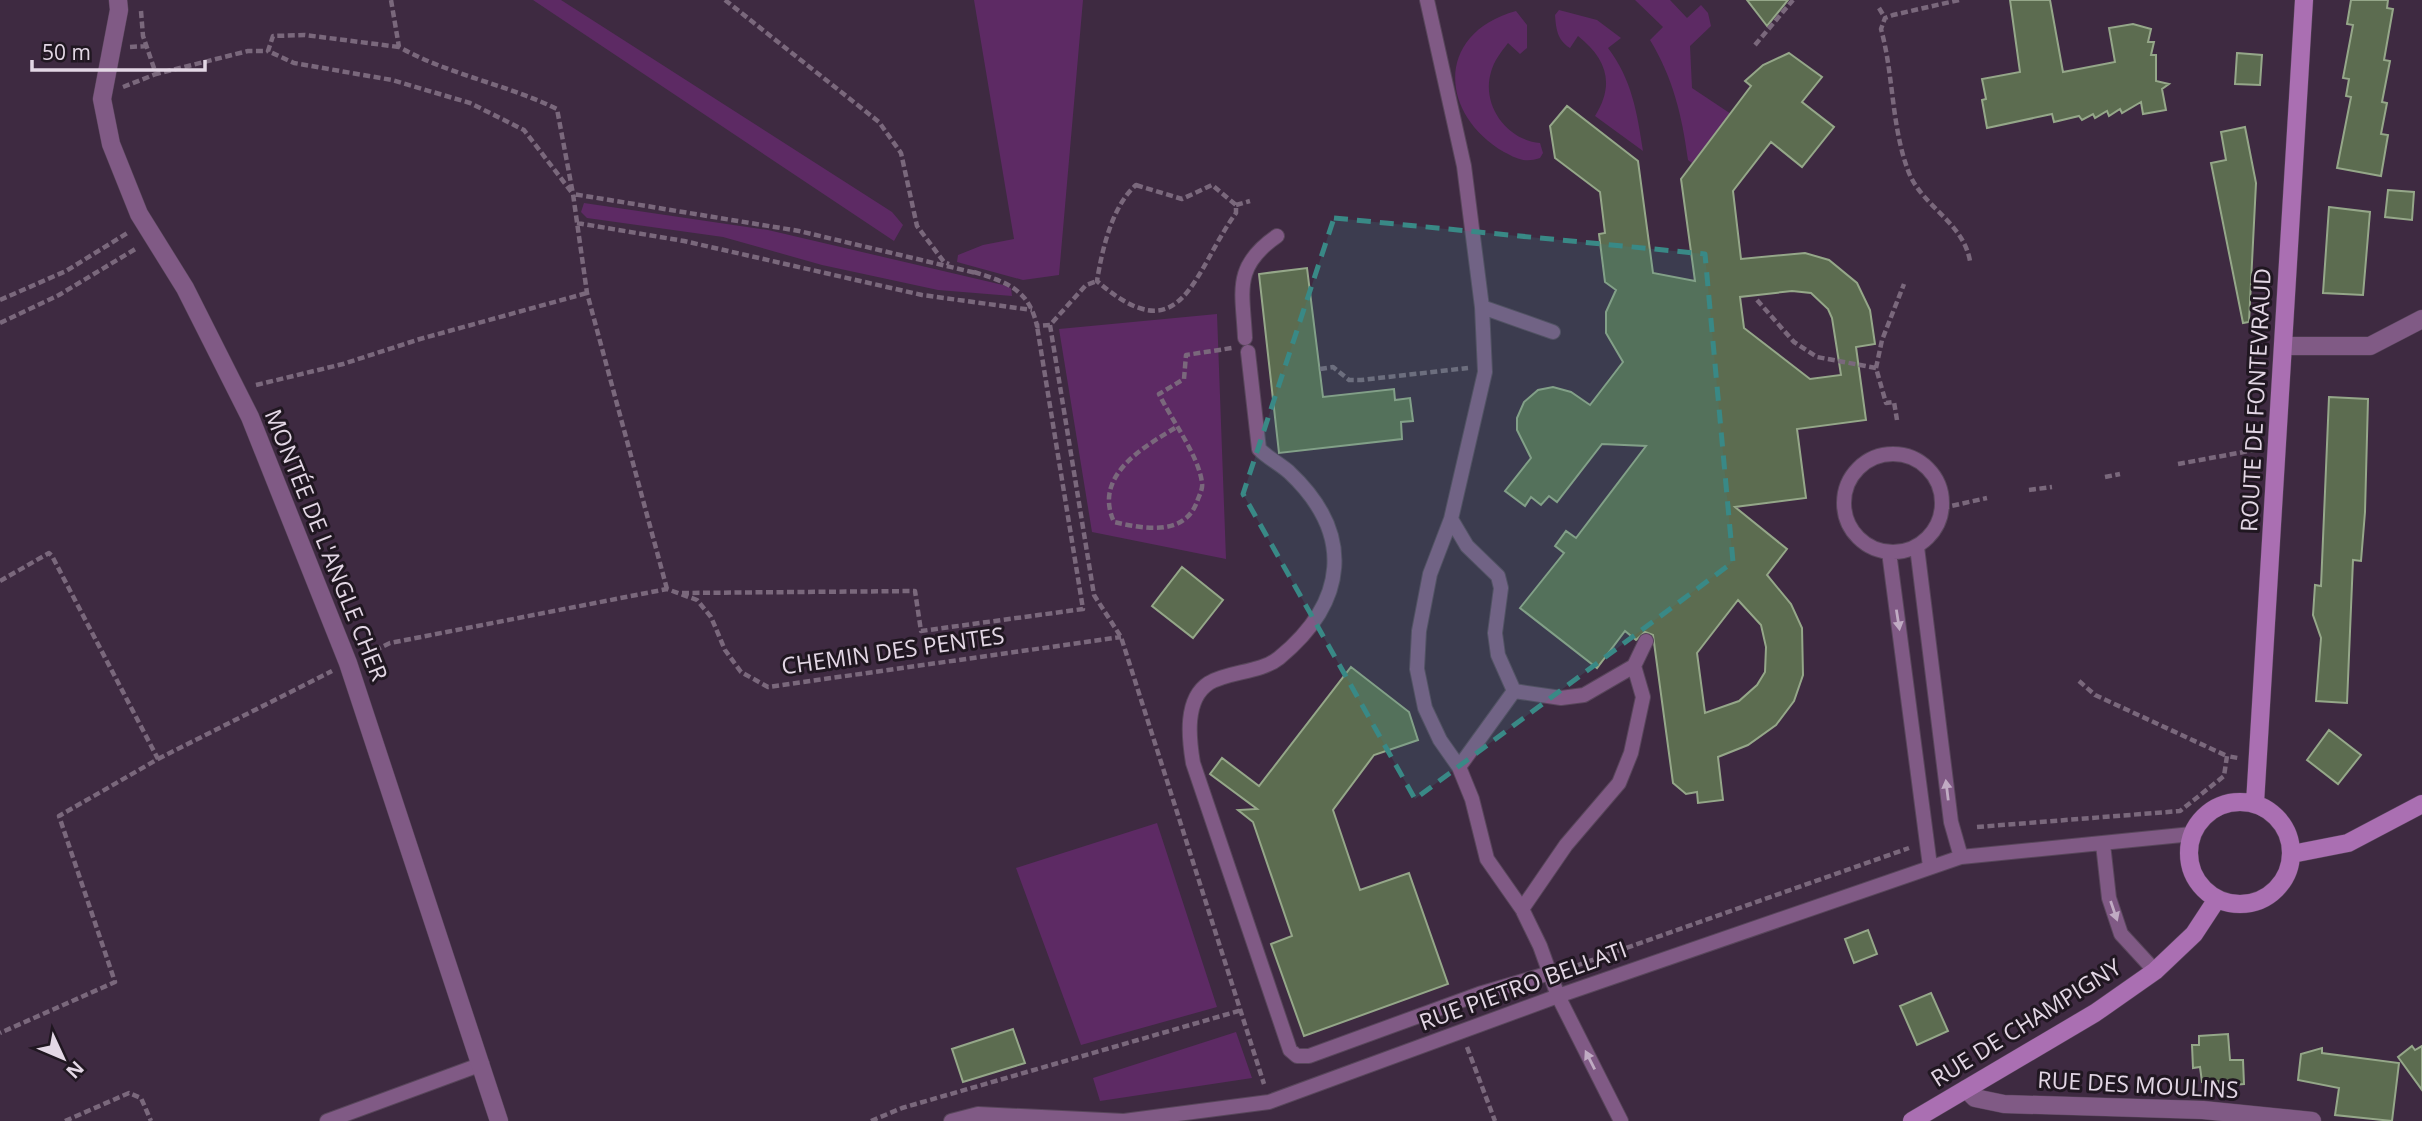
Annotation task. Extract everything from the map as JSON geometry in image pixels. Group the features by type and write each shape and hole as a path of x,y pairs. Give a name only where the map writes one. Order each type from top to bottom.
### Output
{"street":[{"name":"MONTÉE DE L'ANGLE CHER","path":"118,0 119,10 102,99 111,144 144,222 185,288 250,417 348,663 499,1121"},
{"name":"ROUTE DE FONTEVRAUD","path":"2255,803 2304,0"},
{"path":"2284,346 2370,346 2422,319"},
{"path":"2240,801 2255,803 2270,811 2282,823 2290,838 2292,854 2287,875 2275,891 2257,902 2237,905 2217,899 2202,888 2192,872 2188,853 2192,834 2211,810 2240,801"},
{"path":"2292,854 2348,843 2422,804"},
{"name":"RUE DE CHAMPIGNY","path":"1912,1121 2095,1013 2155,971 2194,934 2217,899"},
{"name":"RUE DES MOULINS","path":"1966,1089 1975,1098 2004,1104 2203,1111 2312,1121"}],"lane":[{"path":"1427,0 1464,166 1482,307 1485,372 1451,519 1430,574 1419,631 1417,669 1425,708 1440,740 1459,767 1472,799 1487,859 1522,909 1558,996 1622,1121"},
{"path":"1277,236 1261,247 1246,271 1240,300 1259,449 1287,470 1309,497 1334,542 1337,567 1330,593 1311,622 1278,659 1209,684 1194,701 1188,734 1193,763 1290,1050 1297,1056 1308,1056 1479,994 1550,974"},
{"path":"1482,307 1553,332"},
{"path":"1894,453 1907,455 1922,463 1940,486 1940,520 1930,536 1917,547 1889,552 1872,548 1858,538 1848,524 1844,507 1845,490 1852,475 1864,463 1877,456 1894,453"},
{"path":"1451,519 1467,546 1498,576 1501,588 1495,633 1498,655 1514,691"},
{"path":"1917,547 1951,822 1961,857"},
{"path":"1889,552 1930,866"},
{"path":"1514,691 1561,698 1584,695 1634,666 1646,641"},
{"path":"1522,909 1566,845 1619,783 1631,754 1643,697 1634,666"},
{"path":"1459,767 1514,691"},
{"name":"RUE PIETRO BELLATI","path":"951,1121 978,1114 1124,1121 1269,1102 1462,1034 1558,996 1930,866 1961,857 2192,834"},
{"path":"2103,844 2109,898 2121,934 2155,971"},
{"path":"327,1121 482,1064"}],"path":[{"path":"140,0 143,36 156,74 248,51 268,51 294,63 392,80 470,103 524,130 573,194 799,231 1010,282 1032,310 1037,326 1083,609 921,631 915,591 677,593"},
{"path":"391,0 399,47"},
{"path":"725,0 879,121 901,153 917,226 944,262 976,273"},
{"path":"1755,46 1793,0"},
{"path":"1885,18 1959,0"},
{"path":"1879,8 1885,18"},
{"path":"1885,18 1881,29 1887,71 1901,147 1911,176 1952,223 1968,246 1970,261"},
{"path":"0,1033 115,982 59,816 223,723 390,643 667,589 587,293 573,194 557,109 537,99 430,64 399,47 305,35 273,36 268,51"},
{"path":"1097,281 1113,224 1126,194 1136,185 1182,199 1212,185 1236,205"},
{"path":"1236,205 1250,201"},
{"path":"1097,281 1124,302 1148,311 1170,310 1188,294 1236,213 1236,205"},
{"path":"0,300 66,271 144,222"},
{"path":"577,223 684,242 922,295 1032,310"},
{"path":"0,323 59,296 127,253 139,248 145,255"},
{"path":"1037,326 1050,325 1086,285 1097,281"},
{"path":"1897,420 1894,402 1886,403 1876,368 1882,340 1904,284"},
{"path":"245,388 343,365 420,339 587,293"},
{"path":"1757,300 1794,342 1817,357 1876,368"},
{"path":"1050,325 1094,595 1121,637 1242,1010 1269,1102"},
{"path":"1175,428 1133,456 1109,486 1107,506 1114,522 1156,529 1179,525 1195,510 1203,484 1188,448 1159,394 1184,379 1186,355 1204,351"},
{"path":"1320,369 1333,367 1349,380 1467,368 1485,372"},
{"path":"2178,464 2244,451"},
{"path":"2105,477 2120,474"},
{"path":"2029,491 2052,487"},
{"path":"1942,508 1987,498"},
{"path":"0,581 49,553 52,556 158,759"},
{"name":"CHEMIN DES PENTES","path":"667,589 697,600 710,617 724,650 741,672 768,687 1121,637"},
{"path":"2079,681 2095,695 2227,756 2238,758"},
{"path":"1977,827 2180,811 2224,776 2227,756"},
{"path":"1550,974 1588,963 1909,848"},
{"path":"871,1121 902,1108 1242,1010"},
{"path":"1462,1034 1495,1121"},
{"path":"65,1121 129,1093 141,1098 151,1121"}],"highlighted area":[{"path":"1334,218 1705,254 1733,562 1415,799 1243,494"}],"shaded area":[{"path":"533,0 561,0 892,212 903,225 894,241"},
{"path":"974,0 1083,0 1059,275 1023,280 957,262 958,255 983,245 1014,239"},
{"path":"1635,0 1670,0 1687,18 1701,5 1708,13 1711,26 1690,46 1692,88 1731,114 1693,164 1688,160 1671,83 1650,40 1663,27"},
{"path":"1559,10 1597,20 1621,38 1608,48 1628,84 1636,110 1643,151 1595,116 1605,93 1605,73 1596,54 1578,36 1570,48 1562,41 1555,20"},
{"path":"1516,11 1527,25 1527,48 1520,54 1508,43 1505,46 1491,72 1490,97 1499,119 1507,128 1528,140 1540,143 1543,153 1540,158 1530,160 1521,160 1504,152 1482,136 1467,117 1458,96 1455,75 1460,55 1471,37 1490,22"},
{"path":"584,203 768,230 1003,285 1011,288 1012,296 938,290 822,265 723,237 587,218 581,212"},
{"path":"1217,314 1226,559 1092,532 1059,329"},
{"path":"1157,823 1217,1007 1081,1045 1016,868"},
{"path":"1236,1032 1252,1078 1100,1101 1093,1078"}],"building":[{"path":"1747,0 1788,0 1767,26"},
{"path":"2010,0 2050,0 2063,72 2115,62 2109,28 2133,24 2151,29 2148,42 2154,42 2151,55 2156,55 2156,81 2169,84 2162,89 2166,110 2143,114 2141,102 2122,113 2120,109 2109,116 2107,111 2095,118 2093,114 2082,120 2079,116 2054,122 2052,114 1987,128 1982,100 1986,99 1982,79 2020,72"},
{"path":"2351,0 2388,0 2387,8 2393,9 2384,60 2390,61 2382,102 2387,103 2381,134 2388,135 2381,176 2337,168 2351,97 2346,96 2349,79 2343,78 2353,25 2347,24"},
{"path":"1789,53 1822,77 1802,102 1834,127 1802,167 1771,142 1733,191 1741,259 1805,253 1829,260 1857,283 1870,310 1875,344 1856,347 1866,420 1797,429 1806,498 1735,507 1787,549 1767,575 1791,604 1802,628 1803,675 1794,701 1776,725 1748,745 1718,757 1723,800 1698,803 1697,792 1686,794 1673,783 1653,635 1645,632 1636,640 1625,631 1597,668 1520,608 1564,553 1555,546 1566,531 1576,538 1646,446 1602,444 1557,502 1549,496 1541,505 1531,497 1525,506 1505,491 1531,458 1517,430 1517,418 1524,402 1538,390 1553,387 1571,392 1590,405 1623,362 1606,333 1606,312 1616,290 1605,282 1599,234 1605,233 1600,192 1555,158 1550,126 1567,106 1638,161 1653,273 1695,281 1681,179 1751,86 1745,81 1763,65","holes":["1792,291 1811,293 1828,309 1832,318 1841,375 1810,379 1744,328 1740,297","1738,600 1761,625 1766,647 1765,672 1757,685 1739,701 1705,713 1697,653"]},
{"path":"2237,53 2262,55 2260,85 2235,84"},
{"path":"2245,127 2256,183 2249,322 2243,323 2211,163 2226,160 2221,132"},
{"path":"2388,190 2414,192 2412,220 2385,217"},
{"path":"2329,207 2370,212 2363,295 2323,293"},
{"path":"1307,268 1323,397 1394,389 1395,400 1410,398 1413,421 1401,422 1402,439 1279,453 1259,274"},
{"path":"2329,397 2368,399 2365,512 2361,561 2353,560 2347,703 2316,701 2321,638 2313,615 2315,585 2321,586"},
{"path":"1182,567 1223,600 1193,638 1152,606"},
{"path":"1351,667 1409,712 1418,740 1374,755 1333,810 1360,890 1409,873 1448,984 1304,1036 1271,944 1292,936 1253,822 1238,810 1257,809 1210,774 1222,758 1259,786"},
{"path":"2329,730 2361,755 2338,784 2307,760"},
{"path":"1868,930 1877,954 1854,963 1845,939"},
{"path":"1931,993 1948,1031 1917,1045 1900,1006"},
{"path":"1013,1029 1025,1063 963,1082 952,1049"},
{"path":"2228,1034 2230,1060 2243,1060 2244,1084 2219,1086 2219,1081 2202,1082 2200,1067 2193,1068 2192,1045 2199,1045 2199,1036"},
{"path":"2412,1046 2415,1050 2422,1046 2422,1090 2398,1057"},
{"path":"2322,1048 2322,1053 2399,1063 2392,1121 2335,1115 2339,1088 2298,1080 2301,1054"}]}
